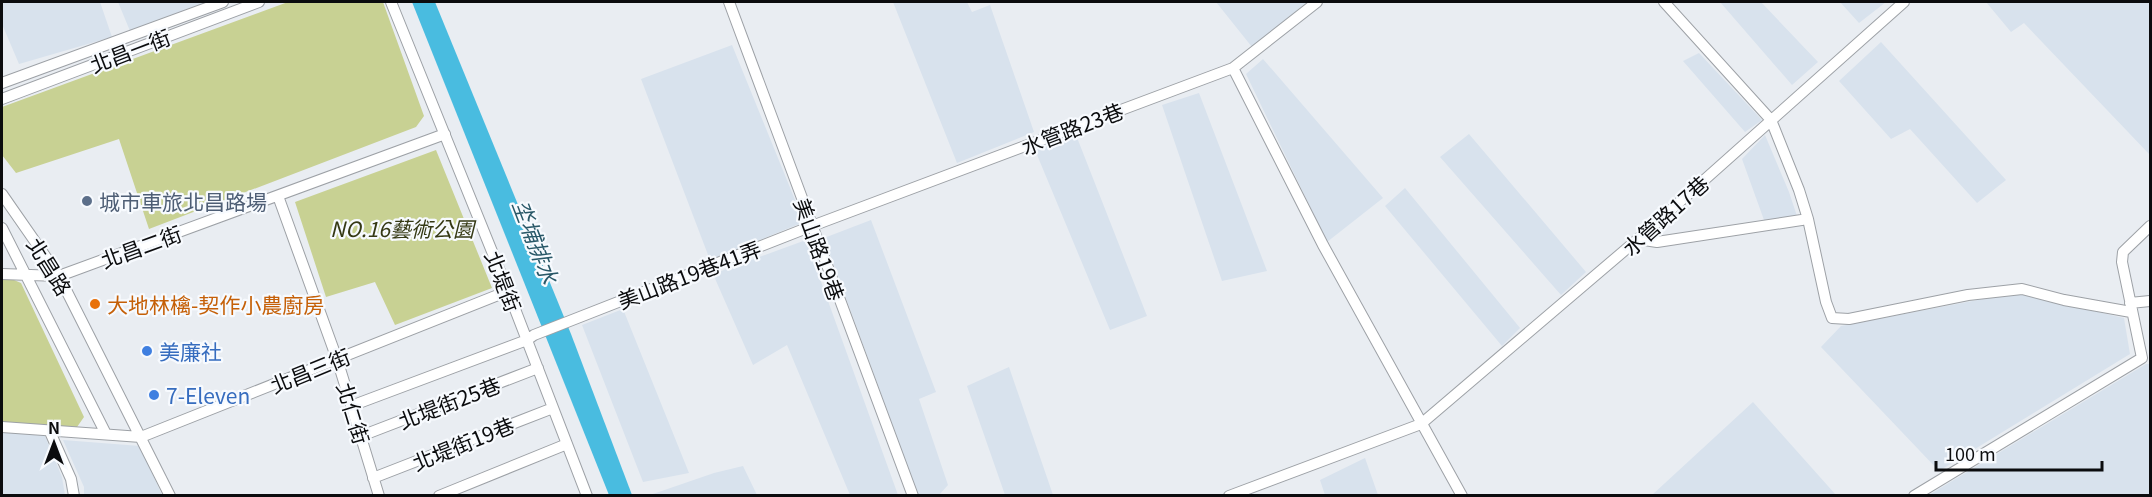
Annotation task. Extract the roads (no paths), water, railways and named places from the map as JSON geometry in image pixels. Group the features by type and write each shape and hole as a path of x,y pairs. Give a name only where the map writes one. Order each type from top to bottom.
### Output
{"street":[{"path":"2,82 223,2"},
{"name":"北昌一街","path":"2,99 259,2"},
{"name":"北堤街","path":"391,2 508,291 531,337 538,368 587,495"},
{"name":"美山路19巷","path":"729,2 913,495"},
{"name":"水管路23巷","path":"812,226 1233,68 1317,2"},
{"path":"1664,2 1771,120 1799,190 1808,219 1826,302 1833,318 1849,319 1968,295 2022,289 2064,300 2130,307 2151,301"},
{"name":"水管路17巷","path":"1229,495 1421,423 1638,239 1904,2"},
{"path":"1233,68 1323,245 1462,495"},
{"name":"北昌二街","path":"2,274 59,276 446,134"},
{"name":"北昌路","path":"2,194 59,276 170,495"},
{"name":"北仁街","path":"278,196 337,359 379,495"},
{"path":"1638,239 1657,242 1808,219"},
{"name":"美山路19巷41弄","path":"351,406 812,226"},
{"path":"1914,495 2146,357 2130,307 2122,262 2123,252 2151,226"},
{"name":"北昌路","path":"2,228 106,434"},
{"name":"北昌三街","path":"2,427 141,437 508,291"},
{"name":"北堤街25巷","path":"361,436 538,368"},
{"name":"北堤街19巷","path":"374,478 553,408"},
{"path":"50,432 70,479 74,495"},
{"path":"439,495 567,444"}],"water":[{"path":"412,2 435,2 571,334 632,495 609,495"}],"place":[{"name":"城市車旅北昌路場","path":"87,201"},
{"name":"大地林檎-契作小農廚房","path":"95,304"},
{"name":"美廉社","path":"147,351"},
{"name":"7-Eleven","path":"154,395"}],"park label":[{"name":"NO.16藝術公園","path":"402,228"}],"water label":[{"name":"坔埔排水","path":"537,241"}]}
